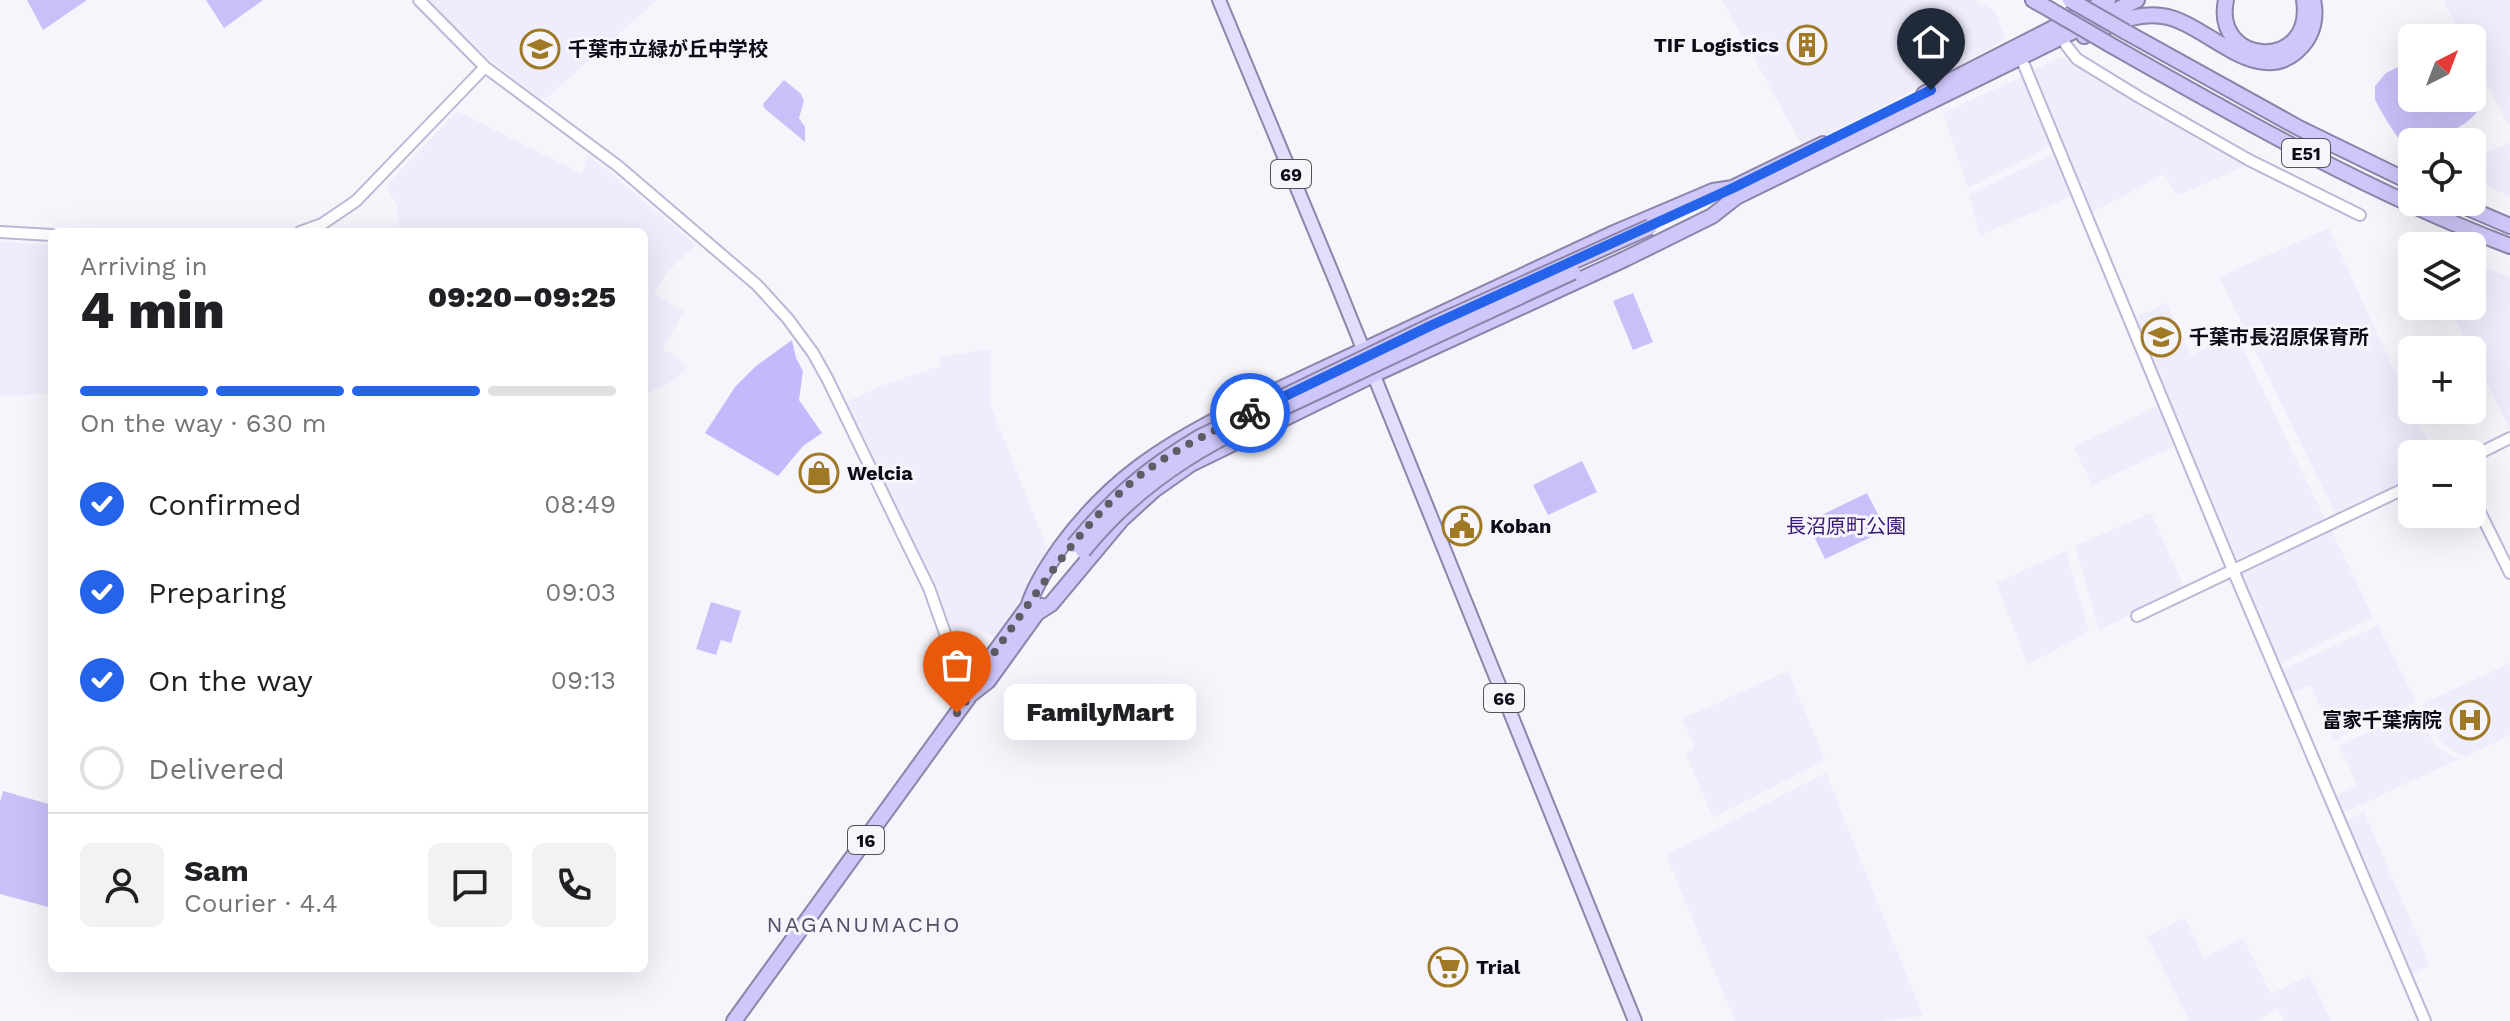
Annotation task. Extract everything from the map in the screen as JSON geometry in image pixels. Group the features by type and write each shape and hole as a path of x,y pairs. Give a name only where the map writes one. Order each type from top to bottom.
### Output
{"highway":[{"name":"E51","path":"2034,0 2289,145 2391,195 2510,246"},
{"name":"E51","path":"2070,0 2299,128 2398,176"},
{"path":"2040,35 2083,0"},
{"name":"16","path":"1363,350 1667,210 1713,191 1734,193 2108,0"},
{"name":"16","path":"734,1021 968,698 979,674 1078,548 1151,482 1215,442 2137,0"},
{"path":"2226,0 2224,18 2234,39 2254,52 2267,53 2288,46 2298,37 2304,25 2304,0"},
{"path":"1976,79 2024,65 2128,18 2146,14 2189,23 2241,57 2268,62 2289,57 2304,43 2313,25 2313,0"},
{"path":"1373,375 1712,216 1734,193"},
{"path":"2486,216 2510,226"},
{"path":"1032,610 1033,589 1074,530 1105,495 1142,463 1182,437 1363,350"},
{"name":"16","path":"1032,610 1051,604 1122,519 1154,490 1214,451 1373,375"}],"main road":[{"name":"69","path":"1219,0 1363,350"},
{"path":"1363,350 1373,375"},
{"name":"66","path":"1373,375 1635,1021"}],"street":[{"path":"419,0 485,67 618,166 757,285 788,319 828,380 916,561 937,609 968,698"},
{"path":"2066,45 2077,59 2139,97 2249,160 2360,215"},
{"path":"2024,65 2233,570 2425,1021"},
{"path":"311,228 356,201 485,67"},
{"path":"0,232 48,235"},
{"path":"2486,450 2510,438"},
{"path":"2137,616 2398,492"},
{"path":"2486,524 2510,573"}],"shaded area":[{"name":"千葉市立緑が丘中学校","path":"428,0 657,0 548,97 539,98 492,62"},
{"path":"1722,0 1974,0 1994,10 2006,39 1940,77 1803,147"},
{"path":"2443,0 2510,0 2510,128 2486,83 2486,24 2456,24"},
{"path":"2062,57 2247,165 2177,196 2164,174 2089,214 2033,70"},
{"path":"2022,77 2050,146 1968,188 1943,113"},
{"path":"457,111 582,174 589,155 696,245 668,271 654,293 685,312 662,348 689,366 673,381 648,393 648,228 400,228 397,206 386,186"},
{"path":"2510,142 2510,197 2486,185 2486,153"},
{"path":"2055,153 2072,196 1980,235 1969,195"},
{"path":"2329,228 2398,379 2398,424 2419,424 2428,440 2398,440 2398,485 2336,515 2219,277"},
{"path":"0,241 48,245 48,392 11,397 0,395"},
{"path":"2486,268 2510,277 2510,430 2486,381 2486,336 2464,336 2456,320 2486,320"},
{"path":"2167,303 2191,356 2236,334 2326,521 2235,565 2156,374 2169,367 2156,372 2132,319"},
{"path":"792,340 803,371 799,400 822,433 803,446 778,476 705,433 735,387 756,366"},
{"path":"991,349 990,404 1049,553 997,638 977,629 956,640 915,545 846,402 883,385 940,366 939,357"},
{"path":"2159,405 2177,445 2092,485 2074,447"},
{"path":"2151,513 2185,589 2099,630 2075,546"},
{"path":"2331,529 2373,617 2279,664 2239,574"},
{"path":"2066,551 2089,631 2028,665 1996,583"},
{"path":"2378,625 2416,702 2334,740 2311,685 2292,694 2280,671"},
{"name":"富家千葉病院","path":"2510,663 2510,735 2464,757 2442,743 2422,704"},
{"path":"1788,671 1825,760 1713,818 1686,754 1695,748 1682,719"},
{"path":"2417,708 2436,747 2459,759 2343,813 2335,796 2357,785 2339,746"},
{"path":"1826,773 1923,1016 1879,1021 1735,1021 1666,855"},
{"path":"2364,812 2430,965 2412,975 2346,821"},
{"path":"2185,918 2204,958 2243,938 2271,994 2309,975 2331,1021 2284,1021 2277,1008 2256,1021 2189,1021 2147,936"}],"green space":[{"path":"27,0 87,0 43,30"},
{"path":"206,0 263,0 224,28"},
{"path":"2398,67 2398,112 2476,112 2456,128 2398,128 2398,138 2375,100 2375,86 2386,73"},
{"path":"784,80 801,94 804,101 799,118 805,127 805,142 764,108 763,104"},
{"path":"1633,293 1653,342 1633,350 1613,301"},
{"path":"1582,461 1597,492 1548,515 1533,485"},
{"name":"長沼原町公園","path":"1867,493 1886,530 1825,559 1807,522"},
{"path":"711,602 741,611 731,643 721,640 716,655 696,649"},
{"path":"3,791 48,804 48,907 0,894 0,802"}],"way so far":[{"path":"957,713 979,674 1074,545 1109,503 1166,457 1250,413"}],"place":[{"name":"TIF Logistics","path":"1807,45"},
{"name":"千葉市立緑が丘中学校","path":"540,49"},
{"name":"千葉市長沼原保育所","path":"2161,337"},
{"name":"Welcia","path":"819,473"},
{"name":"Koban","path":"1462,526"},
{"name":"FamilyMart","path":"957,713"},
{"name":"富家千葉病院","path":"2470,720"},
{"name":"Trial","path":"1448,967"}],"district":[{"name":"NAGANUMACHO","path":"864,924"}],"route":[{"path":"1250,413 1430,326 1733,188 1931,90"}]}
